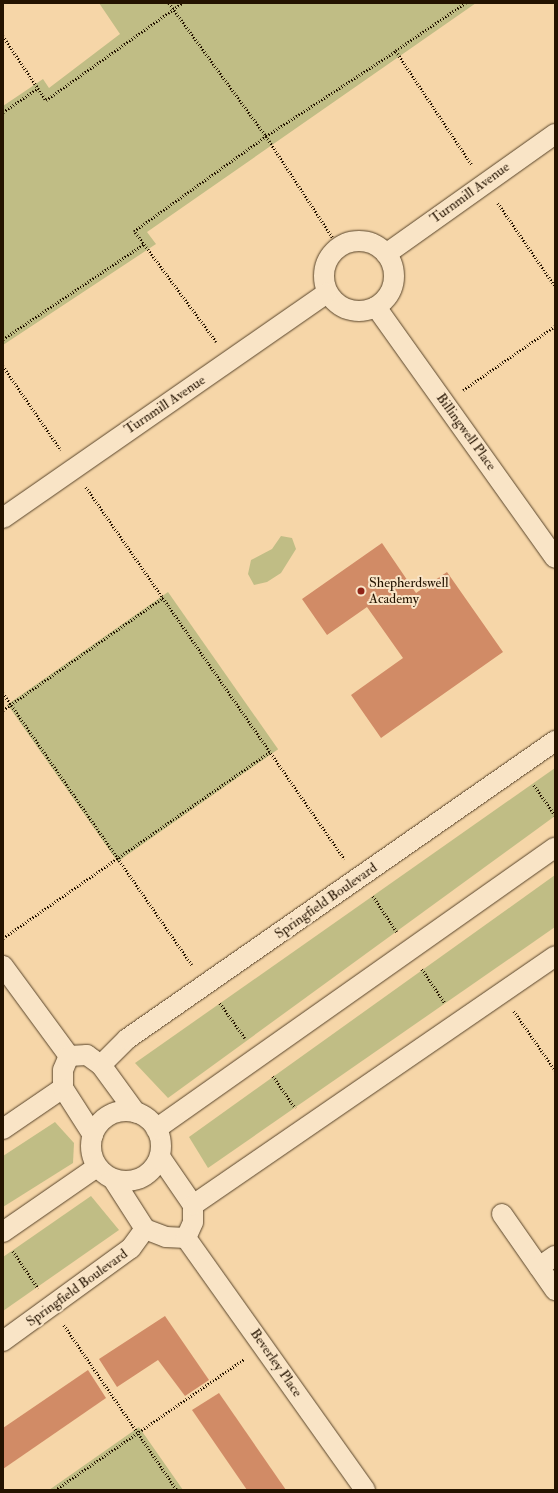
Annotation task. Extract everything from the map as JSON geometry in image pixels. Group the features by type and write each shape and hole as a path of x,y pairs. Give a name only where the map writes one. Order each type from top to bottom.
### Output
{"street":[{"name":"Turnmill Avenue","path":"386,254 555,134"},
{"path":"359,241 374,245 386,254 394,277 386,300 376,307 354,311 339,305 328,293 325,268 331,254 339,247 359,241"},
{"name":"Turnmill Avenue","path":"3,518 73,468 328,293"},
{"name":"Billingwell Place","path":"376,307 555,558"},
{"name":"Springfield Boulevard","path":"101,1065 127,1040 212,994 365,885 520,765 555,741"},
{"path":"156,1129 258,1055 555,848"},
{"path":"193,1204 555,956"},
{"path":"3,966 69,1056"},
{"path":"7,1241 105,1173 136,1180 146,1175 160,1157 161,1147 156,1129 136,1113 101,1065 87,1055 69,1056"},
{"path":"69,1056 63,1070 63,1088 93,1134"},
{"path":"3,1129 63,1088"},
{"path":"136,1113 126,1111 110,1115 98,1125 93,1134 92,1157 145,1229 166,1237 186,1238 194,1222 193,1204 160,1157"},
{"path":"502,1214 547,1262 555,1290"},
{"name":"Springfield Boulevard","path":"3,1341 52,1308 132,1248 145,1229"},
{"name":"Beverley Place","path":"186,1238 264,1345 365,1490"}],"path":[{"path":"169,3 266,136 339,247"},
{"path":"3,36 46,100 182,3"},
{"path":"230,361 134,231 266,136 396,51 466,3"},
{"path":"396,51 555,286"},
{"path":"3,112 38,88"},
{"path":"3,339 144,244"},
{"path":"444,403 555,326"},
{"path":"3,366 459,1022"},
{"path":"3,710 164,597"},
{"path":"3,693 212,994 258,1055 307,1127"},
{"path":"3,938 270,752"},
{"path":"520,765 555,815"},
{"path":"502,993 555,1070"},
{"path":"7,1241 177,1490"},
{"path":"55,1490 264,1345"}],"shaded area":[{"path":"99,3 476,3 147,232 156,244 3,345 3,106 43,79 49,88 120,34"},
{"path":"281,536 292,538 296,549 281,573 267,582 254,585 248,574 251,560 272,549"},
{"path":"168,592 278,749 118,862 7,704"},
{"path":"555,768 555,816 168,1098 135,1063"},
{"path":"555,875 555,927 208,1168 189,1137"},
{"path":"55,1122 74,1143 73,1163 3,1207 3,1156"},
{"path":"91,1196 119,1230 3,1311 3,1257"},
{"path":"139,1427 183,1490 49,1490"}],"building":[{"path":"382,543 416,593 447,572 503,652 381,738 351,695 403,658 367,607 327,635 302,599"},
{"path":"165,1316 209,1380 185,1396 158,1360 117,1387 99,1359"},
{"path":"88,1370 106,1398 3,1469 3,1428"},
{"path":"219,1393 286,1490 247,1490 192,1410"}],"place":[{"name":"Shepherdswell Academy","path":"361,591"}]}
